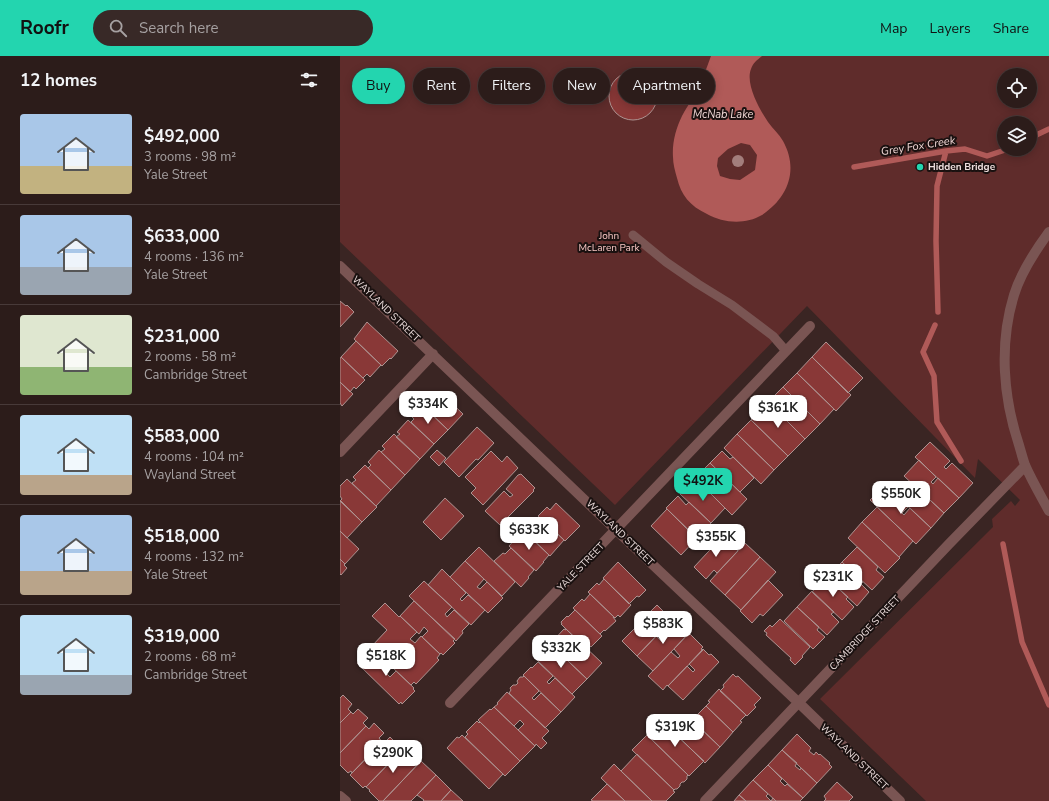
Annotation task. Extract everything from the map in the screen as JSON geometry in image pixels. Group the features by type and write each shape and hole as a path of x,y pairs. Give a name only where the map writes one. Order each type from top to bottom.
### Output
{"street":[{"path":"1049,232 1041,242 1026,268 1014,294 1007,322 1004,355 1006,390 1013,426 1025,466 1049,511"},
{"name":"WAYLAND STREET","path":"340,266 900,801"},
{"name":"YALE STREET","path":"450,703 810,326"},
{"path":"340,452 433,354"},
{"name":"CAMBRIDGE STREET","path":"705,801 1025,466"},
{"path":"340,796 346,801"}],"lane":[{"path":"633,235 666,262 732,305 773,336 786,351"}],"green space":[{"name":"John McLaren Park","path":"340,56 1049,56 1049,801 926,801 820,699 993,527 992,519 1011,501 1015,506 1020,500 978,459 975,478 807,306 615,505 340,242"}],"water":[{"name":"McNab Lake","path":"711,56 762,56 754,63 751,69 750,82 754,97 761,111 783,141 788,152 790,173 784,192 778,200 771,208 755,218 734,222 713,217 691,204 681,190 679,184 673,162 673,152 676,131 682,116 689,104 715,104 715,68 706,68","holes":["741,143 750,145 757,155 755,170 740,180 720,176 717,166 718,158 728,149"]}],"building":[{"path":"618,78 618,104 656,104 650,113 638,120 628,120 616,113 610,103 610,89"},
{"path":"340,301 354,312 340,327"},
{"path":"367,322 398,351 382,366 354,339"},
{"path":"356,341 381,365 370,377 367,374 363,378 341,357"},
{"path":"826,342 863,378 848,393 812,357"},
{"path":"341,357 365,380 356,389 354,387 350,392 340,382"},
{"path":"812,357 851,395 836,411 797,373"},
{"path":"797,373 834,409 820,424 783,387"},
{"path":"340,382 353,394 342,406 340,403"},
{"path":"783,387 820,424 805,439 768,402"},
{"path":"434,392 437,395 440,392 463,414 448,430 422,405"},
{"path":"768,402 805,439 788,456 751,420"},
{"path":"422,405 448,430 434,444 411,422 414,419 411,416"},
{"path":"408,420 434,444 420,459 396,437 400,434 397,432"},
{"path":"751,420 788,456 774,470 737,434"},
{"path":"477,427 494,443 459,477 444,462"},
{"path":"394,434 420,459 405,475 381,452 385,449 382,446"},
{"path":"737,434 774,470 761,484 724,448"},
{"path":"930,442 950,461 944,467 946,469 952,463 973,483 959,498 915,457"},
{"path":"379,450 405,475 391,490 368,468 371,465 368,462"},
{"path":"437,450 446,458 439,466 430,457"},
{"path":"491,451 502,462 507,456 518,468 483,505 471,493 476,488 465,477"},
{"path":"722,451 730,459 733,457 754,478 740,492 710,463"},
{"path":"919,460 936,477 931,482 933,484 938,478 959,498 944,513 904,476"},
{"path":"710,463 747,499 732,515 695,478"},
{"path":"365,465 391,490 376,506 352,483 356,480 353,477"},
{"path":"521,474 535,488 533,490 534,491 500,525 485,511 504,491 510,497 513,495 506,489 518,475"},
{"path":"347,479 377,507 362,522 340,501 342,499 340,496 340,486"},
{"path":"692,482 701,490 704,487 725,508 711,523 680,494"},
{"path":"885,485 908,507 902,513 904,515 910,508 931,528 916,544 870,500"},
{"path":"914,485 944,513 931,528 900,499"},
{"path":"678,496 686,505 689,502 711,523 696,538 666,508"},
{"path":"445,498 464,516 441,540 423,522"},
{"path":"340,500 362,522 347,538 340,531"},
{"path":"556,503 580,526 565,541 538,516 547,507 550,510"},
{"path":"877,507 913,541 899,557 862,522"},
{"path":"667,509 697,538 681,555 651,526"},
{"path":"540,517 564,540 550,556 524,531"},
{"path":"862,522 900,558 885,573 848,538"},
{"path":"340,531 359,549 345,564 340,559"},
{"path":"525,532 549,555 536,571 509,546 517,537 519,539"},
{"path":"723,536 738,551 717,573 714,570 706,579 694,567"},
{"path":"745,543 760,557 725,595 710,581"},
{"path":"479,547 515,582 502,596 465,561"},
{"path":"857,547 878,567 876,570 884,577 872,590 842,562"},
{"path":"511,548 534,570 521,587 494,561"},
{"path":"760,557 776,572 741,610 725,595"},
{"path":"340,559 347,568 341,575 340,574"},
{"path":"465,561 484,579 477,587 480,589 487,582 503,598 488,613 450,577"},
{"path":"618,562 646,590 629,604 603,578"},
{"path":"842,562 863,582 861,584 869,592 857,606 827,578"},
{"path":"442,569 466,593 460,599 462,601 468,595 485,610 471,625 428,585"},
{"path":"826,577 848,597 846,599 854,607 842,620 812,592"},
{"path":"604,579 631,605 620,617 618,615 615,618 588,592 597,583 599,585"},
{"path":"768,580 783,595 763,616 760,614 752,623 740,611"},
{"path":"424,581 452,607 445,614 447,617 454,610 469,624 462,631 463,633 456,641 409,596"},
{"path":"812,591 834,612 831,614 839,622 827,635 797,607"},
{"path":"590,594 614,617 616,621 600,634 573,608 582,599 584,601"},
{"path":"414,601 455,639 453,641 455,643 443,655 422,637 428,631 424,627 419,634 400,616"},
{"path":"385,603 417,632 410,639 415,643 421,636 440,654 437,658 439,660 416,684 414,682 411,685 371,647 387,630 372,616"},
{"path":"657,605 672,620 637,656 622,641 641,622 647,628 649,626 642,620"},
{"path":"797,607 819,627 817,630 825,637 813,649 784,621"},
{"path":"575,610 602,636 591,647 589,645 586,649 561,624 567,616 568,617"},
{"path":"673,618 689,633 653,671 637,656 656,636 663,643 665,641 658,634"},
{"path":"780,619 810,647 795,665 790,660 791,658 766,635 767,633 764,631 770,625 772,627"},
{"path":"564,629 566,629 580,642 573,649 575,651 582,644 602,663 587,679 551,645 551,643"},
{"path":"689,633 703,647 701,649 703,650 663,690 648,676 671,652 678,658 680,656 674,649"},
{"path":"549,644 565,658 558,664 561,667 567,660 587,679 572,694 536,658"},
{"path":"372,648 392,667 386,673 390,677 396,671 414,688 413,689 415,691 402,704 401,702 399,704 357,663"},
{"path":"703,649 719,662 683,700 668,686 687,666 693,672 695,670 689,664"},
{"path":"538,662 553,676 547,682 549,684 555,678 575,697 561,712 523,675"},
{"path":"733,674 736,677 738,676 761,698 754,705 756,707 747,716 720,691 724,687 723,685"},
{"path":"524,676 539,691 532,698 534,700 541,693 561,712 545,728 509,693 511,690 510,688 518,683 517,681 520,677"},
{"path":"719,689 746,715 733,732 706,706 710,702 708,701"},
{"path":"507,692 549,731 542,738 547,743 541,749 536,744 535,746 518,730 524,724 520,720 514,726 494,707"},
{"path":"343,695 352,704 348,709 351,712 340,723 340,698"},
{"path":"706,706 733,732 720,747 693,721"},
{"path":"494,707 535,746 520,761 478,720"},
{"path":"358,709 368,718 363,723 366,726 340,753 340,723 351,712 353,714"},
{"path":"477,721 479,723 480,722 520,761 505,776 465,737 468,734 466,732"},
{"path":"660,721 704,761 689,776 647,735"},
{"path":"690,721 694,724 695,723 720,747 705,763 679,737 681,734 680,732"},
{"path":"374,723 384,733 379,738 382,742 352,773 351,771 348,773 340,765 340,753 366,726 369,729"},
{"path":"797,734 811,748 809,751 814,755 816,752 819,755 820,754 830,763 829,764 832,767 817,783 782,750"},
{"path":"462,735 503,774 489,789 447,748 457,737 459,738"},
{"path":"647,735 688,775 687,779 680,784 677,789 674,790 632,750"},
{"path":"390,737 400,747 394,753 397,755 366,787 365,786 363,788 350,775 382,742 384,743"},
{"path":"406,746 421,761 383,801 379,801 366,787"},
{"path":"782,750 797,763 795,766 800,770 801,768 817,783 803,798 768,765"},
{"path":"637,754 674,790 673,791 675,792 666,801 652,801 621,771"},
{"path":"421,761 436,775 411,801 383,801"},
{"path":"614,764 652,801 625,801 601,778"},
{"path":"768,765 782,779 780,781 785,786 787,784 803,798 800,801 776,801 753,780"},
{"path":"436,775 451,790 441,801 423,801 424,800 417,795"},
{"path":"753,780 768,794 766,796 771,801 746,801 739,795"},
{"path":"837,782 853,797 849,801 824,801 826,799 824,796"},
{"path":"607,784 625,801 591,800"},
{"path":"451,790 463,801 441,801"},
{"path":"739,795 746,801 734,801"}],"waterway":[{"name":"Grey Fox Creek","path":"1037,135 1049,129"},
{"name":"Grey Fox Creek","path":"854,167 965,149 987,156 997,153"},
{"path":"938,312 936,241 937,186 946,151"},
{"path":"935,325 923,352 934,376 937,422 961,461"},
{"path":"1003,544 1022,642 1049,705"}],"place":[{"name":"Hidden Bridge","path":"920,167"}]}
